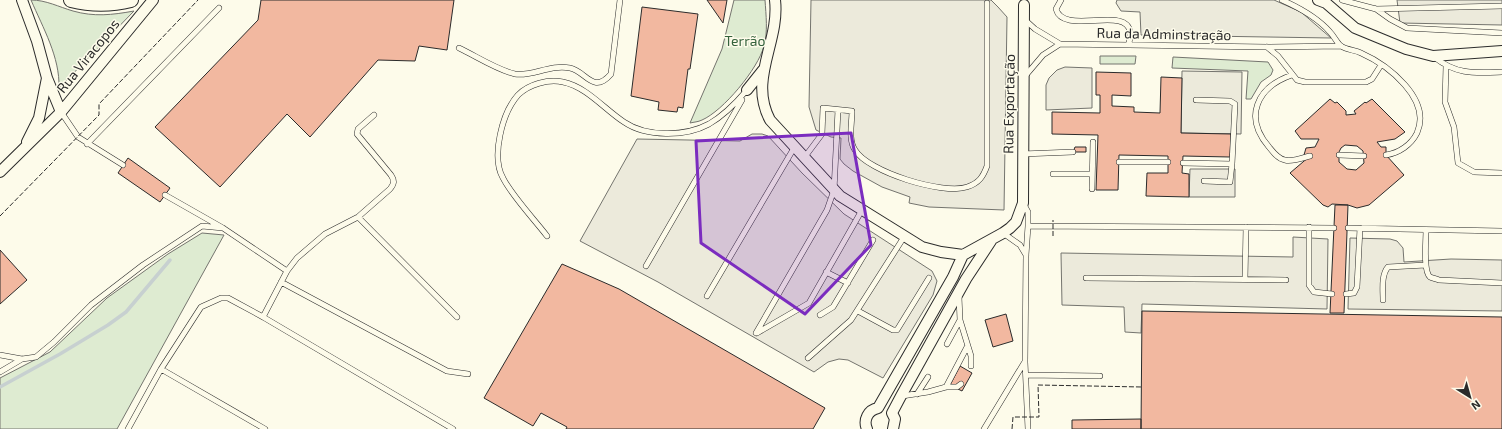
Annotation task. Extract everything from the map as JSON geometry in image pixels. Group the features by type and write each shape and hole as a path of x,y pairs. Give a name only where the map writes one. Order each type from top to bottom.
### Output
{"main road":[{"path":"71,0 94,4 116,4 131,0"}],"street":[{"name":"Rua Viracopos","path":"22,0 37,42 47,78 61,112"},
{"name":"Rua Viracopos","path":"0,172 61,112 153,0"},
{"path":"1318,0 1326,3 1355,28 1406,49 1433,56 1502,51"},
{"name":"Rua Exportação","path":"1023,202 1022,154 1024,2"},
{"path":"777,3 763,70 761,94 764,110 770,120 794,148 834,190 862,210 922,247 941,252 963,255 1003,233 1016,222 1023,202"},
{"path":"747,90 763,70"},
{"name":"Rua Viracopos","path":"22,151 39,118 47,78"},
{"path":"893,429 895,419 892,414 901,396 958,293 992,239"},
{"path":"867,429 866,419 868,414 874,409 878,408 953,277 963,255"}],"lane":[{"path":"459,48 516,74 527,73 552,66 571,68 589,81 598,82 605,80 611,74 620,0"},
{"path":"1061,0 1056,9 1057,14 1061,18 1071,20 1120,21 1127,25 1130,32 1129,44"},
{"path":"1282,0 1304,11 1319,21 1341,46 1361,53 1394,74 1412,92 1417,102 1419,114 1418,131 1413,139 1399,152 1386,155"},
{"path":"1342,0 1376,9 1502,6"},
{"path":"804,158 822,134 823,108 852,111 853,147 861,157 876,168 922,184 942,188 965,188 975,184 981,179 987,166 987,3"},
{"path":"87,144 218,8"},
{"path":"1376,9 1390,19 1407,28 1502,33"},
{"path":"1024,19 1035,29 1060,44 1043,55 1024,78"},
{"name":"Rua da Adminstração","path":"1060,44 1267,47 1341,46"},
{"path":"1267,47 1278,56 1292,76 1305,82 1366,82 1372,79 1381,65"},
{"path":"1433,56 1446,66 1460,71 1502,72"},
{"path":"1446,66 1445,102 1454,127 1458,163 1474,172 1502,172"},
{"path":"1292,76 1282,79 1262,94 1258,103 1256,125 1262,140 1282,159 1287,161 1310,156"},
{"path":"547,236 502,178 497,159 499,138 510,108 518,95 532,86 544,82 563,82 577,87 588,94 625,123 638,128 667,133 698,129 709,124 735,104 747,90"},
{"path":"646,266 747,90"},
{"path":"1196,100 1230,101 1236,104 1230,182 1204,181"},
{"path":"838,110 834,190 827,210 756,333 809,303 862,210"},
{"path":"61,112 71,128 87,144 123,165"},
{"path":"263,317 287,271 296,258 316,240 358,217 393,184 394,180 391,175 358,134 358,129 374,115"},
{"path":"1092,189 1092,174 1095,162 1093,142"},
{"path":"707,296 794,148"},
{"path":"1022,154 1073,152"},
{"path":"1086,152 1093,152"},
{"path":"1339,155 1364,156"},
{"path":"1119,162 1168,162"},
{"path":"1183,162 1232,164"},
{"path":"1053,174 1092,174"},
{"path":"165,195 223,228 287,271"},
{"path":"1023,202 1028,212 1025,362 1028,429"},
{"path":"358,217 457,317"},
{"path":"0,356 22,359 36,357 109,290 202,226 223,228"},
{"path":"1028,226 1334,228"},
{"path":"1245,279 1246,227"},
{"path":"1309,227 1309,285 1314,292 1332,294"},
{"path":"1348,228 1502,231"},
{"path":"1346,294 1354,293 1358,287 1360,228"},
{"path":"1426,230 1426,265 1430,277 1439,280 1502,283"},
{"path":"1003,233 1020,245 1026,255"},
{"path":"808,358 844,328 858,311 904,237"},
{"path":"820,315 833,307 873,240"},
{"path":"1383,300 1384,276 1385,270 1388,267 1426,265"},
{"path":"826,272 848,283"},
{"path":"858,311 893,330 897,330 929,278"},
{"path":"1086,278 1286,280"},
{"path":"281,282 447,371 468,374"},
{"path":"958,293 960,320 971,356 971,366"},
{"path":"128,429 161,369 194,316 201,307 211,301 221,298 228,298 453,429"},
{"path":"947,344 960,320"},
{"path":"946,387 967,347"},
{"path":"0,372 22,359"},
{"path":"984,429 1025,362"},
{"path":"161,369 265,429"},
{"path":"1026,375 1100,376"},
{"path":"917,394 928,377"},
{"path":"901,396 946,387 955,387 961,384"}],"highlighted area":[{"path":"851,133 871,245 805,314 701,243 696,141"}],"green space":[{"path":"31,0 47,2 73,11 96,15 134,11 59,88 59,76 54,54"},
{"name":"Terrão","path":"734,0 765,0 766,29 764,46 755,66 729,99 710,115 700,121 690,123 722,49"},
{"path":"1100,56 1136,56 1135,64 1100,64"},
{"path":"1173,57 1268,62 1273,70 1271,75 1261,82 1251,99 1246,99 1248,71 1172,68"},
{"path":"202,233 224,235 117,429 0,429 0,378 50,352 107,298 168,254"}],"shaded area":[{"path":"811,0 991,0 998,7 1007,17 1004,210 929,207 909,203 910,197 882,187 853,171 844,164 840,159 841,138 831,137 816,130 809,107"},
{"path":"1117,0 1274,0 1301,12 1331,38 1141,35 1140,12 1121,11 1116,3"},
{"path":"1397,0 1502,0 1502,25 1400,23"},
{"path":"1065,67 1092,68 1092,108 1046,110 1046,85 1049,78 1057,70"},
{"path":"1182,71 1242,72 1241,134 1181,133"},
{"path":"752,134 762,134 768,136 802,173 844,214 932,271 937,281 933,295 883,378 848,360 839,359 828,362 814,372 658,282 580,241 637,139 740,141"},
{"path":"1190,169 1235,169 1235,197 1189,197"},
{"path":"1293,237 1328,239 1327,309 1142,304 1141,333 1125,332 1124,307 1062,305 1061,253 1293,257"},
{"path":"1350,238 1390,239 1397,241 1403,248 1404,262 1451,259 1502,260 1502,311 1348,309"}],"building":[{"path":"261,0 454,0 447,50 419,46 415,61 378,60 310,137 287,114 220,187 155,127 258,20"},
{"path":"707,0 727,0 723,23"},
{"path":"642,7 698,14 690,69 688,69 683,108 678,107 677,112 658,110 659,102 631,96"},
{"path":"1096,72 1131,73 1131,96 1112,95 1112,106 1134,107 1134,112 1160,113 1161,77 1182,78 1181,133 1231,134 1230,157 1183,156 1182,173 1189,174 1189,197 1146,196 1147,173 1168,173 1168,156 1119,155 1118,190 1096,190 1098,135 1052,134 1052,112 1100,113 1100,95 1096,95"},
{"path":"1330,99 1335,103 1337,102 1346,111 1346,115 1356,114 1354,111 1365,102 1366,103 1372,99 1405,132 1395,139 1377,142 1381,147 1386,147 1386,155 1404,175 1369,205 1357,208 1348,205 1332,204 1328,207 1323,205 1290,173 1310,156 1304,155 1306,148 1315,147 1319,139 1301,139 1295,131","holes":["1345,145 1357,146 1363,151 1364,163 1356,170 1347,169 1339,162 1339,152"]},
{"path":"1075,147 1086,147 1086,152 1073,152"},
{"path":"128,158 170,188 160,202 118,173"},
{"path":"1335,205 1348,205 1344,313 1330,313"},
{"path":"0,250 27,280 0,304"},
{"path":"562,264 619,289 825,408 813,429 566,429 567,427 541,413 533,426 484,398"},
{"path":"1142,311 1502,317 1502,429 1141,429"},
{"path":"1006,314 1013,341 993,347 985,320"},
{"path":"960,366 972,373 962,391 950,385"},
{"path":"1141,419 1141,429 1072,429 1072,420"}],"waterway":[{"path":"0,387 60,354 108,325 126,312 170,260"}],"fence":[{"path":"0,216 99,115 99,104 198,0"},
{"path":"1053,220 1053,236"},
{"path":"1012,429 1013,417 1039,417 1038,385 1142,387"}]}
